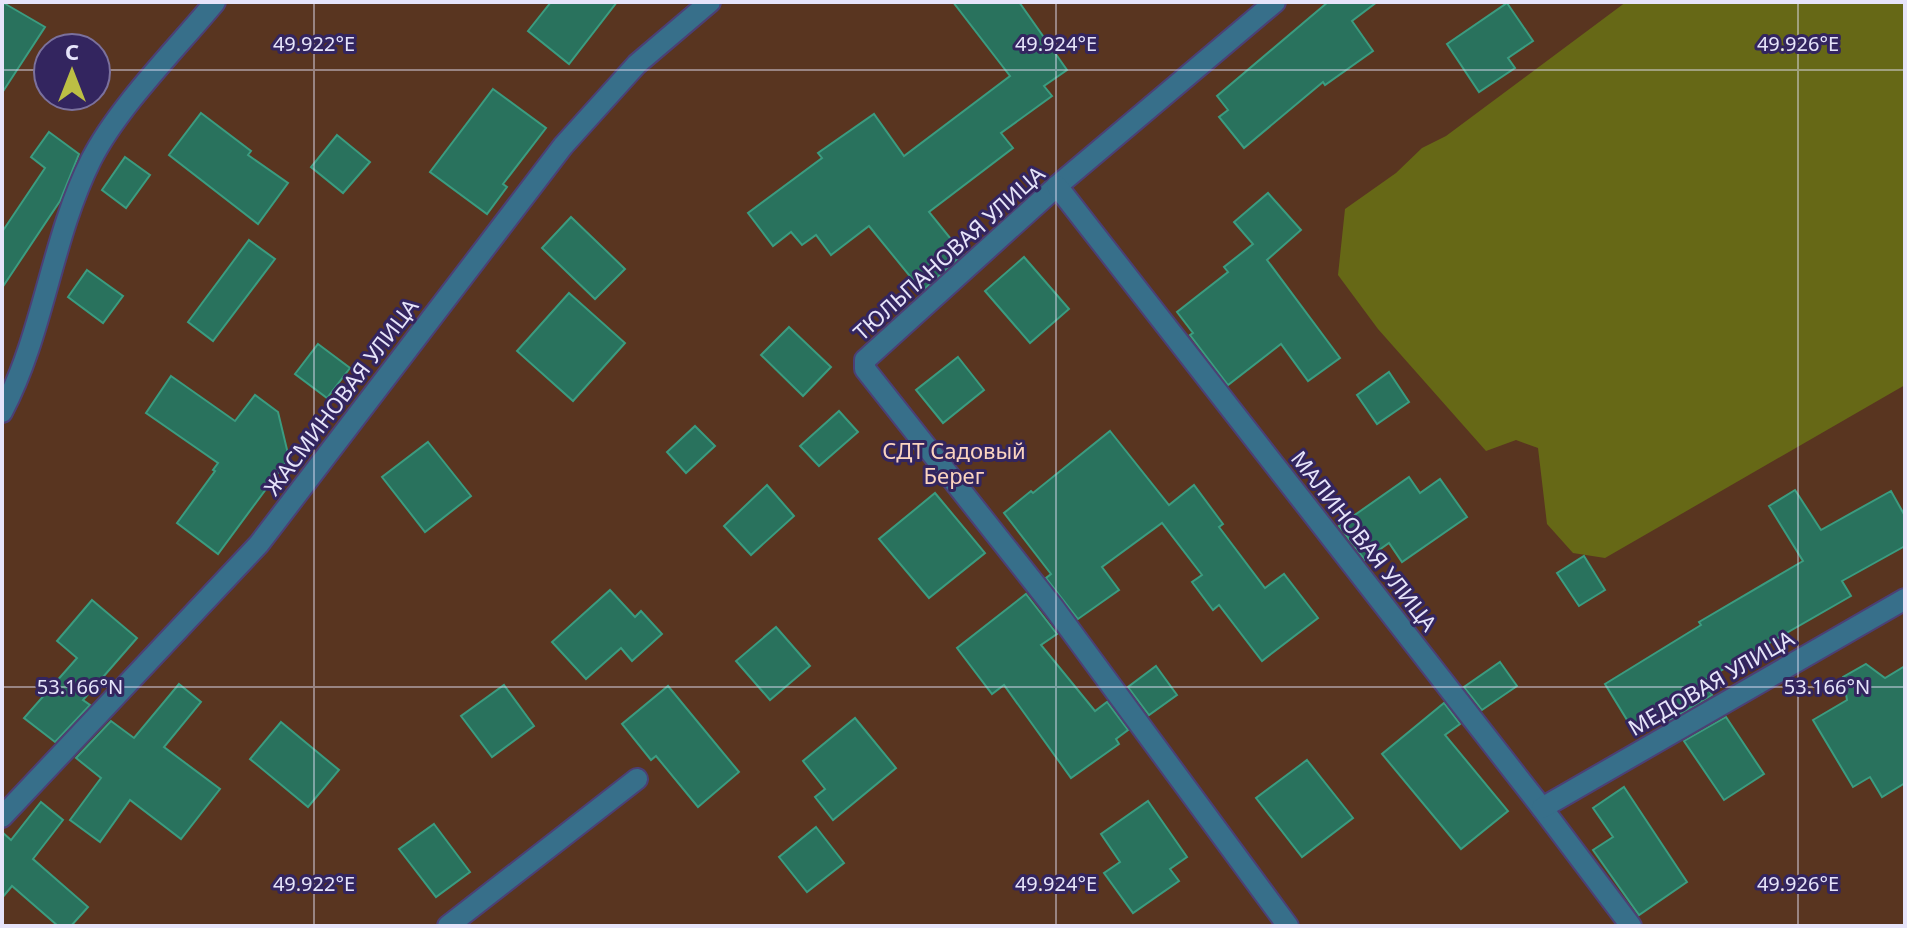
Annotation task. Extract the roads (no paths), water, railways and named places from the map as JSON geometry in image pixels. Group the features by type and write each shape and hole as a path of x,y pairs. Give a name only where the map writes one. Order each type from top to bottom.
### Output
{"street":[{"path":"2,412 24,365 73,206 91,161 112,125 215,2"},
{"name":"ЖАСМИНОВАЯ УЛИЦА","path":"2,817 259,544 563,146 637,64 710,2"},
{"name":"ТЮЛЬПАНОВАЯ УЛИЦА","path":"1275,2 1057,186 865,360 865,369 1054,608 1288,926"},
{"name":"МАЛИНОВАЯ УЛИЦА","path":"1057,186 1631,926"},
{"name":"МЕДОВАЯ УЛИЦА","path":"1542,808 1905,599"},
{"path":"448,926 637,779"}],"park label":[{"name":"СДТ Садовый Берег","path":"954,464"}]}
